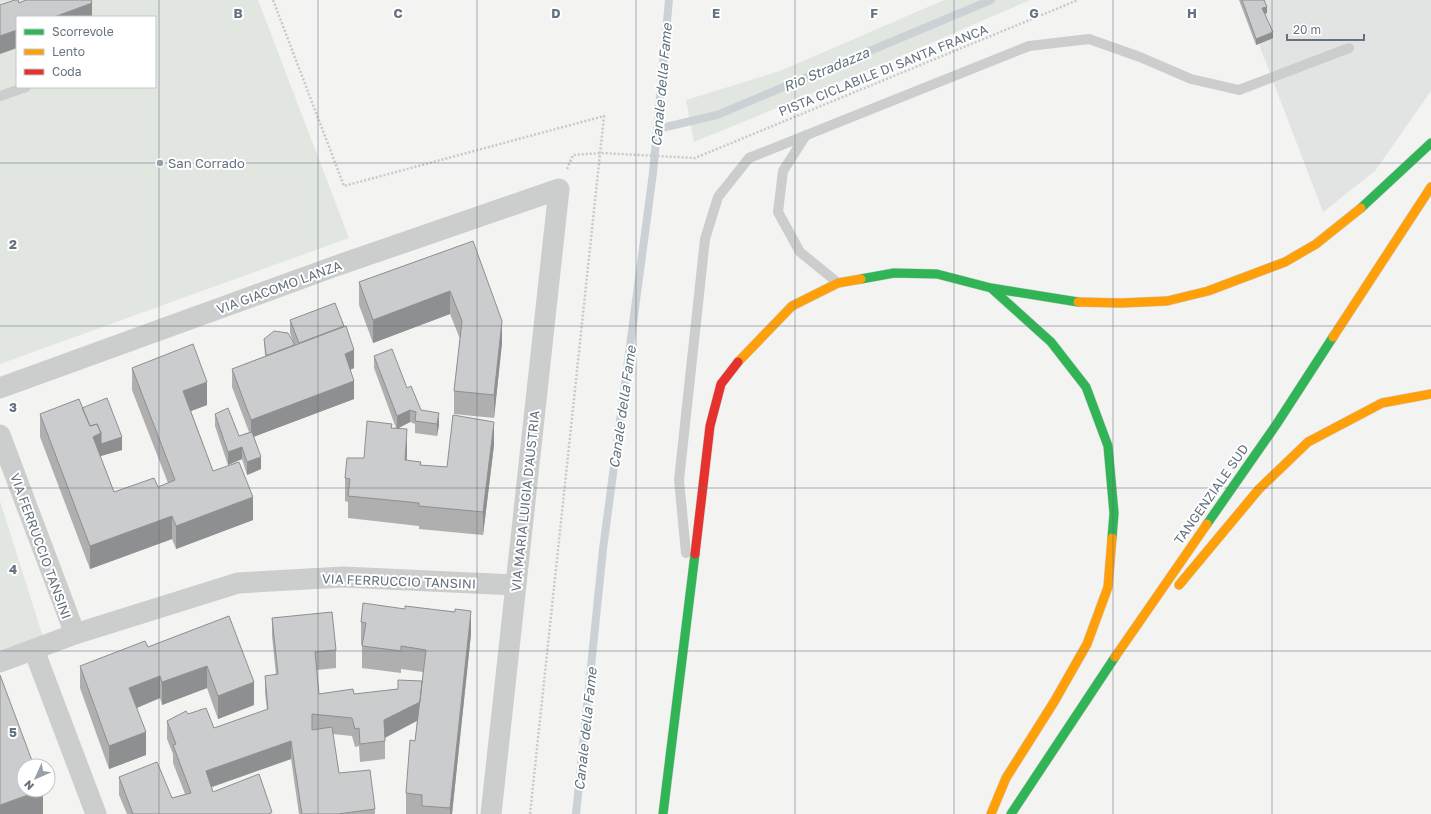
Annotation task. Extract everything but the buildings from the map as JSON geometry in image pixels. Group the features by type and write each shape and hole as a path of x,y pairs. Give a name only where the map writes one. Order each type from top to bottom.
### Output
{"main road":[{"path":"663,814 710,426 722,384 744,354 792,306 838,283 894,273 937,274 991,288 1080,302 1121,303 1167,301 1208,291 1285,262 1316,244 1360,210 1431,143"},
{"name":"TANGENZIALE SUD","path":"1011,814 1096,684 1276,425 1431,187"},
{"path":"991,288 1051,342 1086,387 1108,446 1114,513 1108,587 1087,644 1054,702 1006,778 991,814"},
{"path":"1174,591 1260,489 1308,442 1382,403 1431,394"},
{"path":"1096,684 1164,603"}],"street":[{"name":"VIA GIACOMO LANZA","path":"0,388 326,270 559,189"},
{"name":"VIA MARIA LUIGIA D'AUSTRIA","path":"491,814 559,189"},
{"name":"VIA FERRUCCIO TANSINI","path":"0,435 74,634"},
{"name":"VIA FERRUCCIO TANSINI","path":"0,662 74,634 238,583 343,577 515,585"},
{"path":"34,650 96,814"}],"lane":[{"path":"690,588 679,480 705,239 718,197 749,158 1029,46 1089,39 1140,57 1191,79 1239,90 1349,48"},
{"path":"0,96 23,88"},
{"path":"806,135 783,171 778,212 800,252 838,283"}],"path":[{"path":"273,0 344,186 604,116 530,814"},
{"name":"PISTA CICLABILE DI SANTA FRANCA","path":"601,153 695,158 1078,0"},
{"path":"559,189 573,155 601,153"}],"shaded area":[{"name":"San Corrado","path":"0,0 258,0 349,238 0,364"},
{"path":"944,0 1030,0 864,72 694,142 686,100 780,71"},
{"path":"1242,0 1431,0 1431,91 1375,171 1323,212"},
{"path":"0,501 43,637 0,653"}],"waterway":[{"name":"Canale della Fame","path":"576,814 603,549 653,173 669,0"},
{"name":"Rio Stradazza","path":"657,129 717,115 991,0"}],"traffic: fast":[{"path":"1361,208 1431,143"},
{"path":"861,279 894,273 937,274 991,288 1078,302"},
{"path":"991,288 1051,342 1086,387 1108,446 1114,513 1112,538"},
{"path":"1207,524 1276,425 1333,337"},
{"path":"663,814 695,554"},
{"path":"1011,814 1115,657"}],"traffic: slow":[{"path":"1333,337 1431,187"},
{"path":"1078,302 1121,303 1167,301 1208,291 1285,262 1316,244 1361,208"},
{"path":"738,362 792,306 838,283 861,279"},
{"path":"1179,585 1259,489 1308,442 1382,403 1431,394"},
{"path":"1115,657 1207,524"},
{"path":"991,814 1006,778 1054,702 1087,644 1108,587 1112,538"}],"traffic: jam":[{"path":"695,554 710,426 721,384 738,362"}],"place":[{"name":"San Corrado","path":"160,163"}]}
